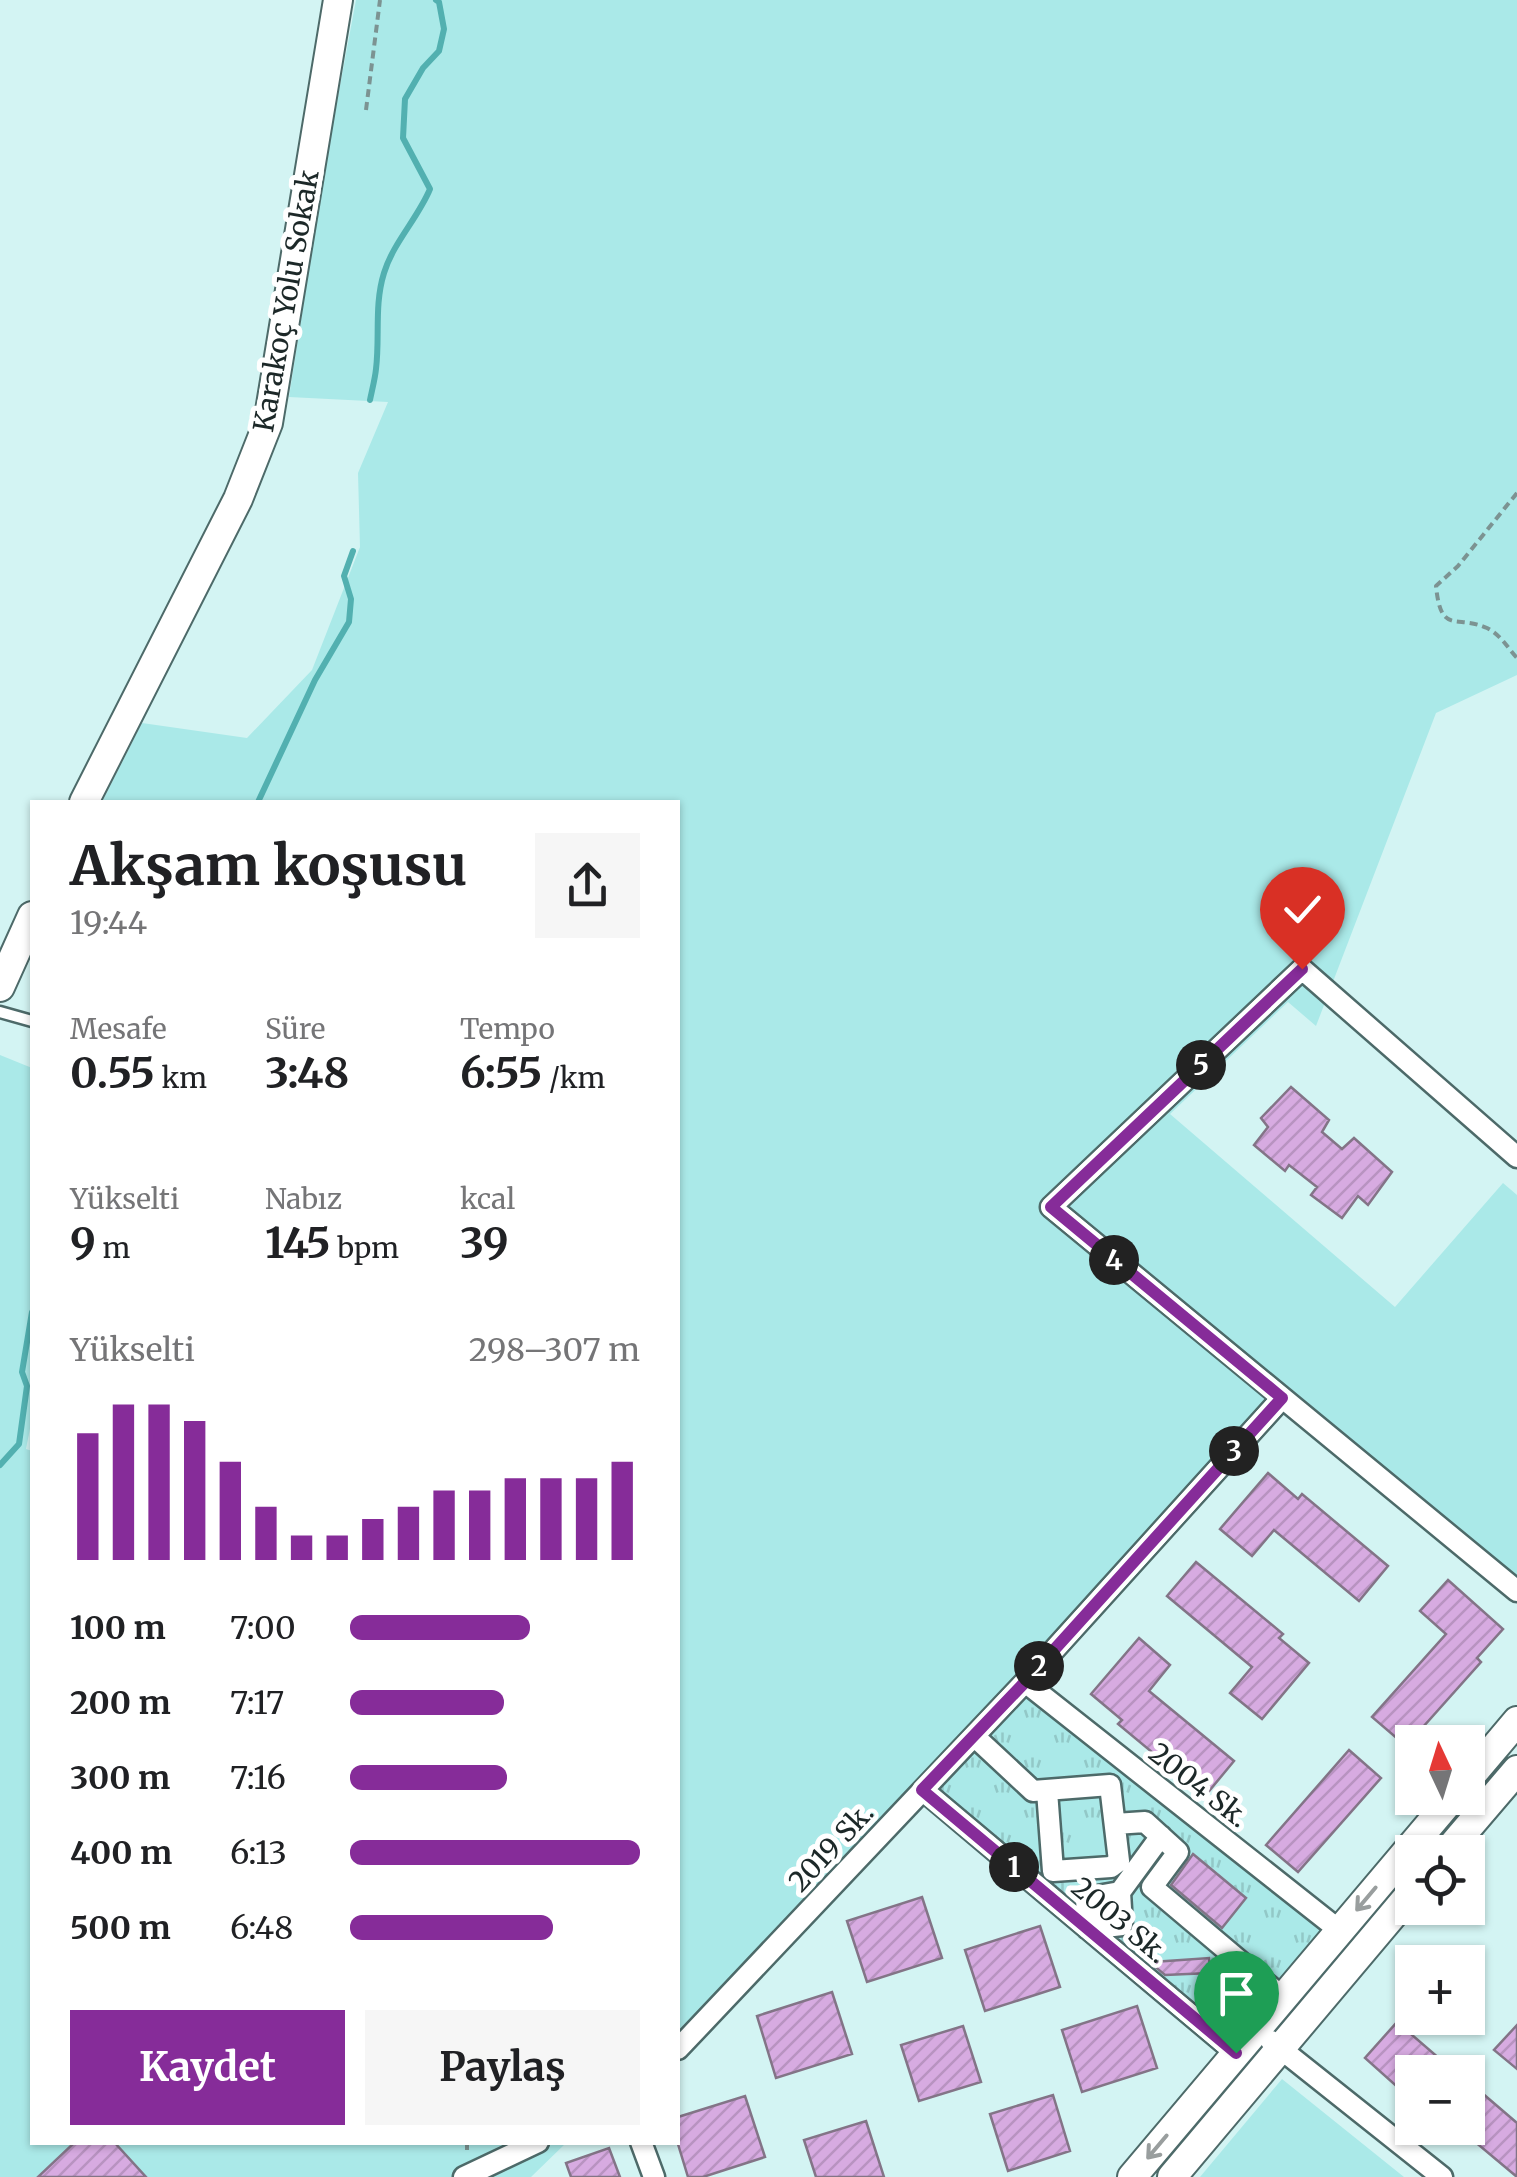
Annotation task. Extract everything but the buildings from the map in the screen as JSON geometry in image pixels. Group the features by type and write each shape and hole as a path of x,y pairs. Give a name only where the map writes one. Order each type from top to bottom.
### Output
{"street":[{"name":"Karakoç Yolu Sokak","path":"85,800 238,498 268,423 338,0"},
{"path":"0,987 30,920"},
{"path":"1517,1157 1302,969 1051,1207 1517,1592"},
{"name":"2019 Sk.","path":"680,2047 1025,1682 1282,1398"},
{"name":"2004 Sk.","path":"1025,1682 1339,1930"},
{"path":"1485,1759 1517,1721"},
{"path":"974,1736 1033,1791 1110,1784 1120,1861 1111,1867 1053,1871 1047,1790"},
{"path":"1461,1835 1517,1770"},
{"name":"2003 Sk.","path":"922,1790 1236,2053"},
{"path":"1120,1892 1122,1925 1088,1929 1086,1898 1120,1892 1188,1810"},
{"path":"1132,2177 1437,1815"},
{"path":"1115,1824 1145,1822 1178,1852 1152,1887 1218,1951 1274,1990"},
{"path":"1172,2177 1395,1912"},
{"path":"1256,2028 1442,2177"},
{"path":"464,2177 532,2145"},
{"path":"643,2145 654,2177"}],"lane":[{"path":"0,1012 30,1020"}],"path":[{"path":"366,110 380,0"},
{"path":"1517,493 1458,566 1436,586 1444,616 1458,623 1484,627 1502,638 1517,658"}],"green space":[{"path":"356,0 1517,0 1517,675 1436,713 1316,1026 1288,1002 1170,1114 1395,1307 1503,1183 1517,1195 1517,1591 1282,1398 923,1790 680,2030 680,800 103,800 142,723 247,738 312,670 360,547 358,473 388,402 289,397"},
{"path":"0,1055 30,1067 30,1428 26,1449 30,1450 30,2145 564,2145 531,2177 0,2177"},
{"path":"1025,1682 1330,1923 1239,2031 1216,2011 1196,2034 923,1790"},
{"path":"1282,2079 1404,2177 1200,2177"}],"waterway":[{"path":"370,400 384,273 430,189 403,138 405,99 423,68 439,51 444,29 436,0"},
{"path":"259,800 315,680 349,622 351,599 344,576 353,551"},
{"path":"0,1465 19,1444 27,1386 22,1372 30,1324"}],"route":[{"path":"1236,2053 922,1790 1282,1398 1051,1207 1302,969"}]}
